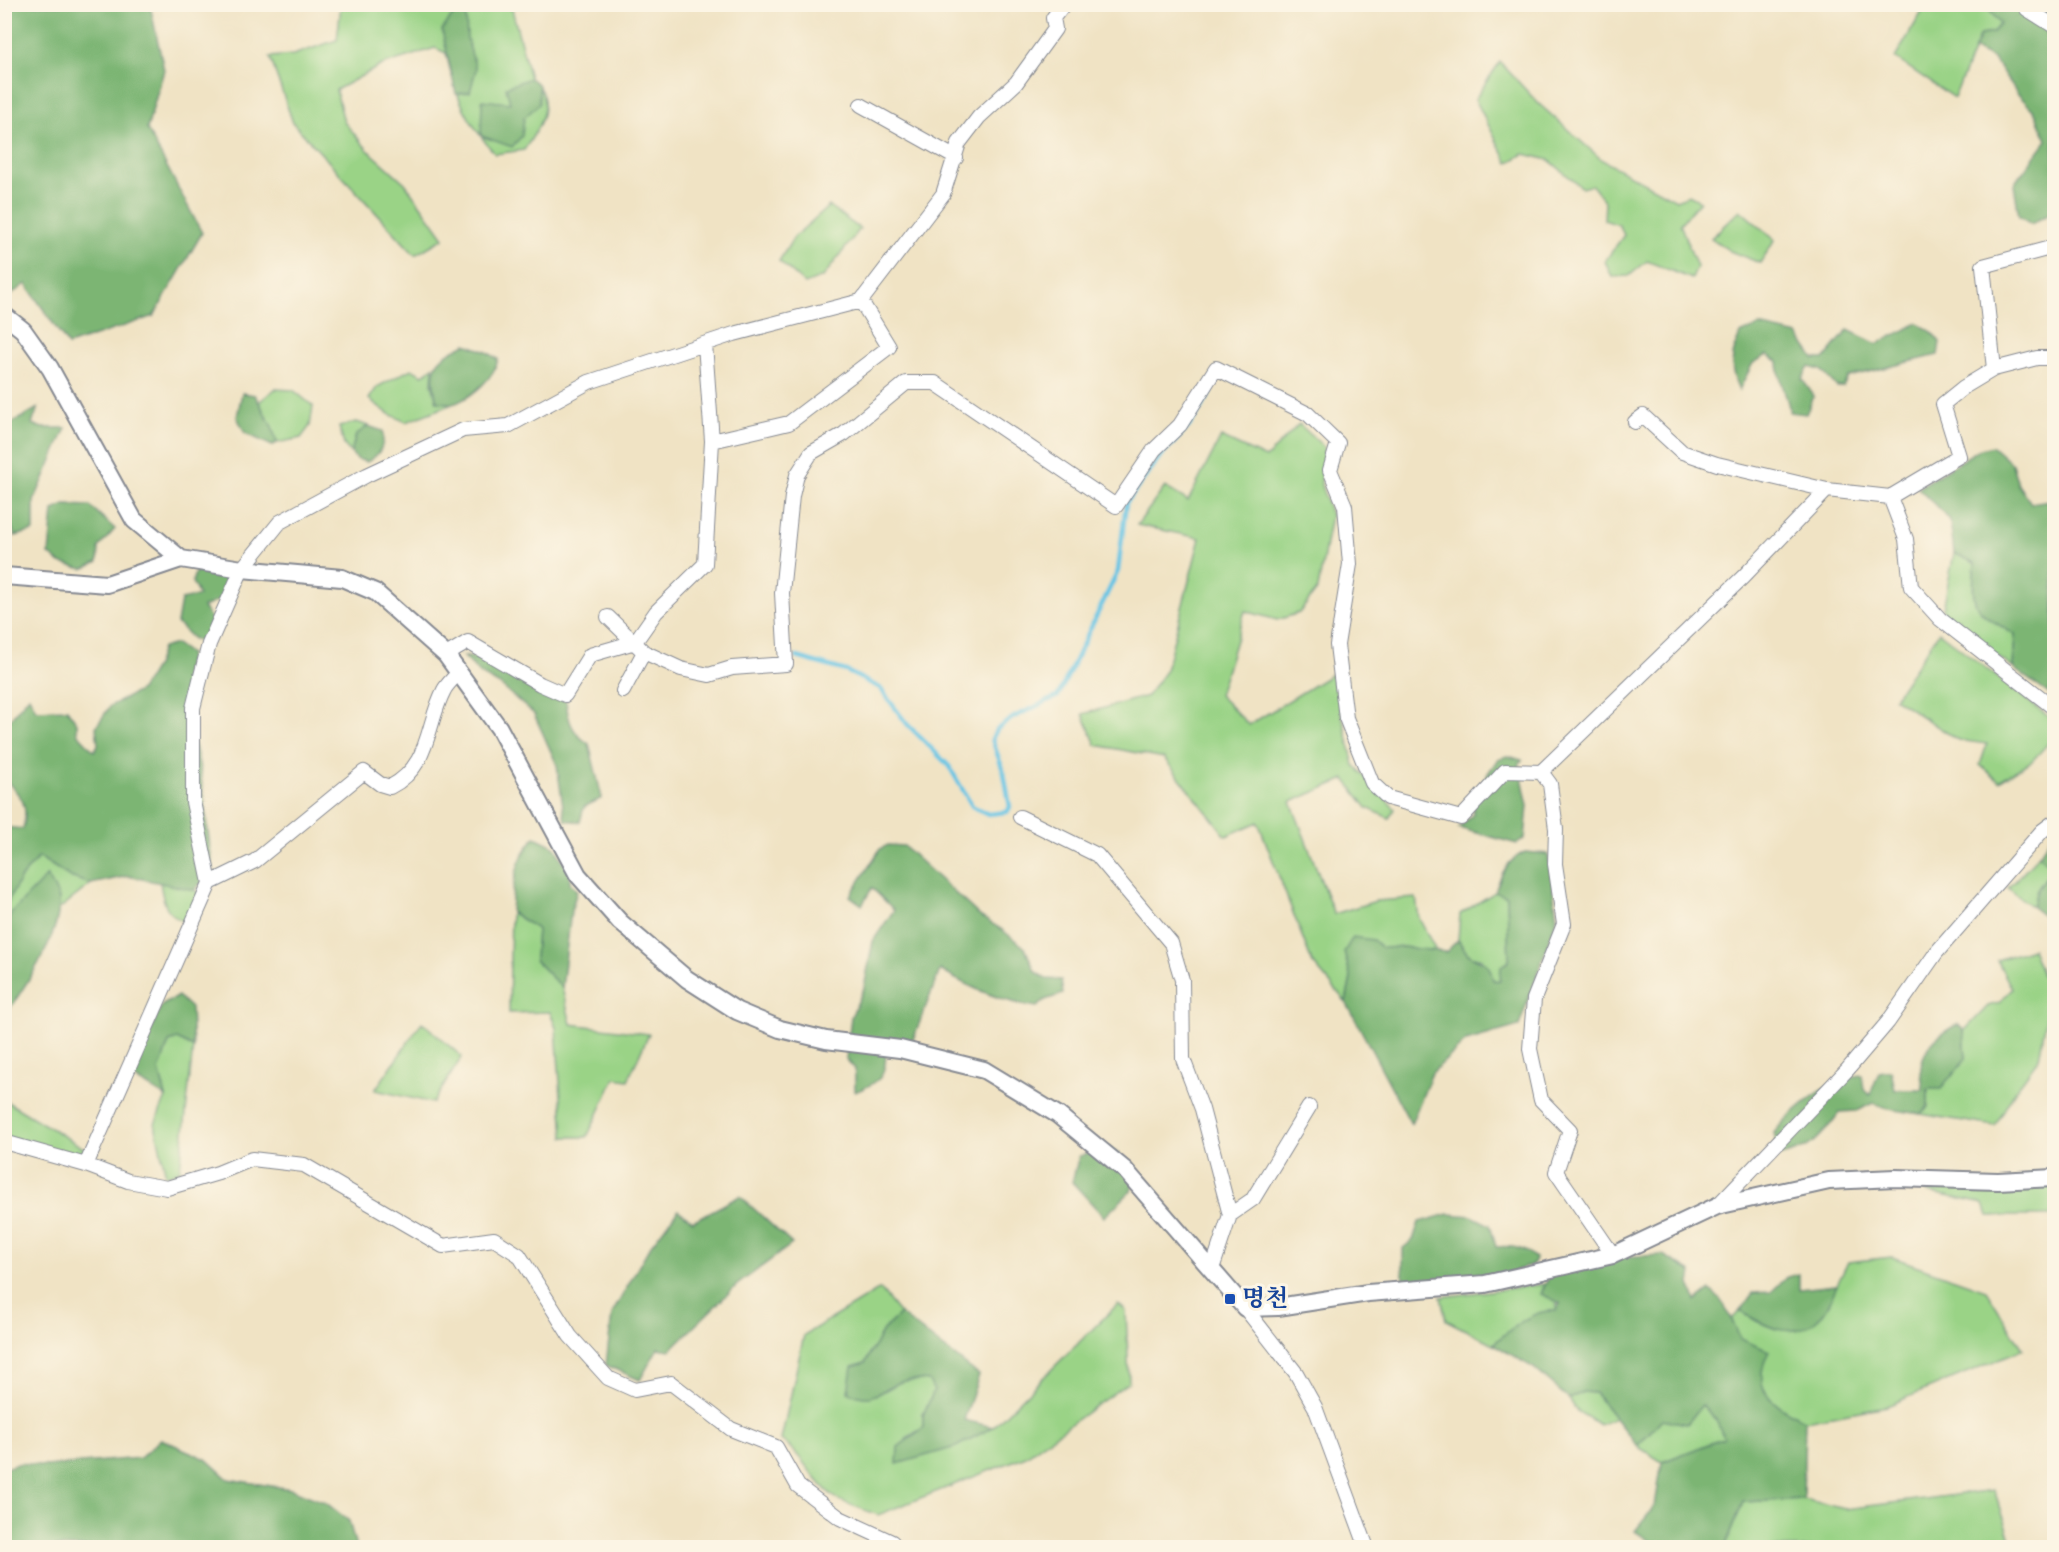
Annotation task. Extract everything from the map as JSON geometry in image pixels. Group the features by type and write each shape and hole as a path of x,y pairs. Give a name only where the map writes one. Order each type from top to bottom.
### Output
{"street":[{"path":"86,1165 210,883 193,802 193,708 209,644 242,569 280,522 367,475 463,430 508,426 589,382 705,344 861,301 943,194 959,143 979,117 1016,82 1055,29 1053,18 1064,4"},
{"path":"2027,4 2027,9 2055,26"},
{"path":"861,105 956,158"},
{"path":"1994,369 1983,266 2055,247"},
{"path":"712,441 789,423 889,346 861,301"},
{"path":"4,315 23,330 50,368 134,520 181,560"},
{"path":"623,691 639,647 656,612 705,564 712,441 705,344"},
{"path":"1635,422 1642,416 1682,452 1708,461 1827,490 1890,497 1959,456 1943,404 1964,387 1994,369 2037,358 2055,358"},
{"path":"608,617 639,647 681,669 709,675 732,668 786,664 782,593 796,475 811,453 844,434 906,383 935,383 1116,506 1154,450 1180,425 1216,368 1308,414 1338,443 1330,470 1345,506 1350,564 1337,645 1346,718 1372,783 1388,798 1461,818 1505,771 1541,772 1743,577 1827,490"},
{"path":"1890,497 1906,539 1911,587 1940,619 2055,708"},
{"path":"4,576 107,584 181,560 242,569 342,578 375,592 446,655 459,672 499,728 578,876 620,922 687,979 737,1011 780,1029 826,1040 900,1049 984,1070 1058,1115 1125,1170 1245,1308 1296,1373 1315,1407 1367,1548"},
{"path":"446,655 468,642 540,684 565,695 590,655 639,647"},
{"path":"210,883 255,861 364,772 380,784 390,787 398,783 424,753 444,690 459,672"},
{"path":"1541,772 1550,784 1556,829 1555,864 1564,924 1534,999 1530,1049 1541,1100 1570,1130 1556,1172 1613,1255"},
{"path":"1020,817 1098,855 1171,944 1182,980 1183,1059 1202,1109 1230,1215 1212,1269"},
{"path":"1716,1206 1848,1069 1888,1022 1936,953 2042,831 2055,822"},
{"path":"1230,1215 1253,1199 1309,1107"},
{"path":"4,1142 86,1165 128,1181 167,1188 218,1173 252,1159 304,1165 443,1246 494,1239 519,1255 570,1336 608,1378 635,1390 671,1383 731,1429 776,1448 798,1486 840,1518 892,1542 896,1548"},
{"path":"1245,1308 1278,1307 1368,1293 1485,1284 1613,1255 1716,1206 1829,1181 1895,1178 1998,1181 2055,1178"}],"green space":[{"path":"20,5 150,5 164,70 147,129 202,233 154,316 68,345 26,284 9,296 5,294 5,11"},
{"path":"341,5 500,5 512,9 530,78 543,95 544,104 540,123 524,150 495,154 476,130 463,107 446,53 435,48 382,65 336,90 344,122 368,150 405,183 444,238 415,255 293,123 270,57 293,55 337,40"},
{"path":"1926,5 1990,5 1989,10 2000,23 1993,33 1980,35 1954,98 1895,58"},
{"path":"1990,5 2034,5 2054,19 2054,211 2031,224 2019,216 2014,184 2047,140 2034,111 2016,92 1994,59 1974,49 1980,35 1993,33 2000,23 1989,10"},
{"path":"455,12 466,15 467,38 476,69 470,92 456,94 442,30"},
{"path":"1500,62 1538,103 1602,160 1676,200 1689,195 1700,201 1680,224 1697,267 1692,279 1647,261 1629,276 1612,277 1605,261 1624,235 1619,225 1604,220 1605,202 1592,185 1582,188 1549,160 1524,154 1508,163 1475,99"},
{"path":"530,78 539,85 539,104 524,118 522,136 512,147 481,136 482,100 510,103 506,87"},
{"path":"829,206 860,229 823,277 805,284 779,261 794,237"},
{"path":"1740,210 1775,240 1760,263 1730,251 1711,238"},
{"path":"1918,323 1932,332 1940,342 1938,355 1848,377 1843,387 1837,387 1821,370 1809,367 1802,379 1814,396 1806,414 1790,412 1779,374 1778,361 1767,355 1753,363 1739,390 1736,382 1732,362 1740,334 1759,326 1798,335 1814,359 1824,359 1848,330 1877,344"},
{"path":"466,344 498,359 493,372 469,396 456,403 437,402 433,380 436,366 447,354"},
{"path":"433,367 432,384 437,402 455,403 406,422 389,414 369,399 377,387 411,369 423,375"},
{"path":"275,389 293,390 313,406 310,426 301,438 277,443 272,427 259,402"},
{"path":"242,393 255,395 272,427 277,443 272,446 245,433 237,417"},
{"path":"38,408 32,424 42,428 66,428 34,501 34,531 15,536 8,519 5,519 5,427"},
{"path":"357,422 368,426 356,435 351,453 344,445 339,427"},
{"path":"1299,424 1324,447 1321,485 1331,515 1318,589 1299,613 1277,620 1245,611 1219,695 1249,725 1332,674 1354,765 1395,809 1389,818 1367,808 1345,779 1291,802 1334,914 1376,901 1416,898 1419,918 1436,951 1402,947 1344,952 1351,978 1346,1002 1312,962 1258,822 1226,836 1164,758 1096,745 1083,714 1147,696 1166,670 1200,538 1137,525 1165,487 1188,501 1221,437 1266,458"},
{"path":"368,426 383,431 383,436 378,453 367,462 357,459 351,453 356,435"},
{"path":"1992,446 2012,464 2018,485 2031,503 2050,500 2054,491 2054,678 2049,694 2013,668 2015,635 1991,620 1978,608 1974,592 1975,563 1954,553 1950,520 1918,488 1978,450"},
{"path":"65,505 90,506 115,529 99,547 98,562 83,569 60,563 49,554 53,510"},
{"path":"1954,553 1975,563 1974,592 1978,608 1991,620 2015,635 2013,668 1942,614"},
{"path":"220,569 230,583 220,600 203,607 212,620 202,643 192,638 177,623 181,600 199,596 192,582 196,570"},
{"path":"1939,632 2054,721 2054,737 2032,761 1999,781 1980,765 1987,744 1958,740 1894,698"},
{"path":"176,644 190,654 184,678 195,681 188,713 200,769 213,871 194,890 128,876 91,884 70,877 39,857 22,876 5,907 5,827 23,829 25,813 20,796 5,780 5,725 29,696 36,710 67,709 77,723 77,733 94,751 98,745 96,727 110,706 141,690 157,664 162,648"},
{"path":"463,656 485,659 566,701 572,726 589,744 602,798 584,807 580,822 565,820 557,765 534,714 500,685 482,675"},
{"path":"1508,756 1522,760 1519,763 1528,806 1525,838 1517,844 1459,828 1473,814 1475,792 1498,759"},
{"path":"2054,832 2054,924 2032,907 2037,890 2053,867 2039,855"},
{"path":"535,837 554,846 570,873 570,883 577,891 571,911 562,988 535,960 537,929 511,912 516,872 523,854"},
{"path":"888,845 904,846 981,917 1025,948 1035,971 1046,979 1061,980 1063,994 1045,1000 1037,1007 1024,1005 963,983 940,970 912,1042 887,1041 884,1068 879,1079 855,1092 855,1069 846,1059 851,1017 864,988 873,941 894,910 872,888 862,905 850,896 880,849"},
{"path":"1525,852 1548,854 1557,918 1519,1026 1466,1041 1432,1073 1411,1124 1346,1002 1351,978 1344,952 1353,937 1373,940 1382,948 1402,947 1446,952 1458,940 1469,955 1488,966 1493,980 1500,981 1501,966 1509,961 1507,896 1495,892 1506,868"},
{"path":"2039,855 2053,866 2037,890 2032,907 2008,888"},
{"path":"39,857 70,877 91,884 58,910 59,898 46,876 5,946 4,907 22,876"},
{"path":"47,876 59,900 54,929 40,961 5,1016 5,946 10,914"},
{"path":"160,882 194,890 200,894 188,923 175,917 167,908"},
{"path":"1495,892 1507,896 1509,961 1500,981 1493,980 1482,959 1469,956 1458,940 1460,914"},
{"path":"511,912 537,929 535,960 562,988 571,1024 649,1034 628,1080 615,1078 587,1137 564,1137 556,1028 550,1012 509,1013"},
{"path":"2032,949 2042,975 2053,981 2039,1058 2015,1091 1995,1126 1920,1114 1928,1107 1928,1089 1966,1059 1964,1031 1988,1006 1999,1003 2012,989 1997,960"},
{"path":"178,996 191,1008 193,1047 177,1039 169,1042 159,1070 166,1097 132,1077 161,1006"},
{"path":"422,1022 462,1057 433,1103 375,1090"},
{"path":"1958,1024 1964,1031 1966,1059 1941,1089 1928,1089 1928,1107 1920,1114 1889,1109 1874,1103 1857,1111 1840,1112 1827,1129 1809,1146 1781,1156 1774,1133 1802,1105 1838,1082 1862,1075 1864,1089 1870,1095 1879,1072 1891,1070 1895,1090 1923,1090 1921,1066 1926,1052 1940,1036"},
{"path":"177,1039 193,1047 180,1170 166,1176 155,1124 166,1097 159,1070 169,1042"},
{"path":"4,1100 87,1150 82,1159 5,1138"},
{"path":"1110,1148 1129,1162 1136,1174 1131,1191 1104,1217 1072,1182 1079,1156"},
{"path":"2054,1182 2054,1216 1988,1216 1984,1204 1927,1192 1919,1187"},
{"path":"740,1196 792,1244 737,1285 670,1350 658,1348 640,1380 606,1365 612,1314 649,1248 678,1210 693,1221"},
{"path":"1448,1214 1472,1216 1490,1225 1496,1247 1507,1246 1522,1249 1535,1258 1534,1264 1493,1276 1403,1284 1403,1248 1413,1240 1419,1222"},
{"path":"1663,1255 1692,1272 1690,1284 1696,1301 1710,1290 1725,1306 1740,1339 1769,1351 1763,1365 1762,1377 1767,1395 1774,1402 1805,1421 1803,1499 1743,1502 1725,1547 1659,1547 1635,1531 1655,1506 1662,1462 1724,1438 1716,1420 1702,1405 1687,1424 1662,1419 1637,1446 1595,1393 1583,1392 1569,1399 1534,1368 1493,1344 1530,1316 1556,1311 1560,1303 1541,1294 1549,1276 1618,1257"},
{"path":"1892,1257 1986,1290 2023,1349 1887,1406 1805,1421 1773,1404 1760,1382 1763,1364 1739,1339 1732,1319 1740,1311 1758,1322 1823,1314 1848,1262"},
{"path":"1799,1274 1799,1289 1837,1285 1829,1305 1812,1324 1792,1331 1781,1330 1761,1323 1740,1311 1753,1293 1771,1292 1787,1277"},
{"path":"1545,1284 1541,1294 1557,1301 1556,1312 1539,1313 1530,1317 1493,1344 1446,1320 1441,1297"},
{"path":"880,1289 900,1314 884,1329 865,1363 877,1395 902,1381 929,1380 934,1391 923,1415 923,1428 905,1439 993,1427 1118,1304 1126,1311 1129,1382 1026,1456 878,1515 855,1507 826,1490 789,1446 781,1440 804,1335"},
{"path":"900,1314 979,1375 964,1420 993,1427 956,1447 897,1464 898,1447 923,1428 923,1415 934,1391 929,1381 904,1381 870,1397 857,1396 848,1392 852,1367 865,1363 884,1329"},
{"path":"1583,1392 1595,1393 1615,1418 1600,1425 1577,1411 1569,1399"},
{"path":"1702,1404 1716,1420 1725,1438 1662,1462 1637,1446 1662,1419 1687,1424"},
{"path":"161,1439 206,1459 228,1479 291,1489 326,1503 349,1521 356,1547 5,1547 5,1468 21,1463 46,1466 140,1458"},
{"path":"1994,1490 2014,1547 1725,1548 1743,1502 1803,1499 1845,1509"}],"waterway":[{"path":"797,657 846,671 880,688 907,724 949,766 972,806 988,814 1007,812 1010,807 1004,773 992,739 997,729 1014,717 1058,696 1118,571 1126,503 1160,457 1189,426 1211,392"}],"place":[{"name":"명천","path":"1230,1299"}]}
